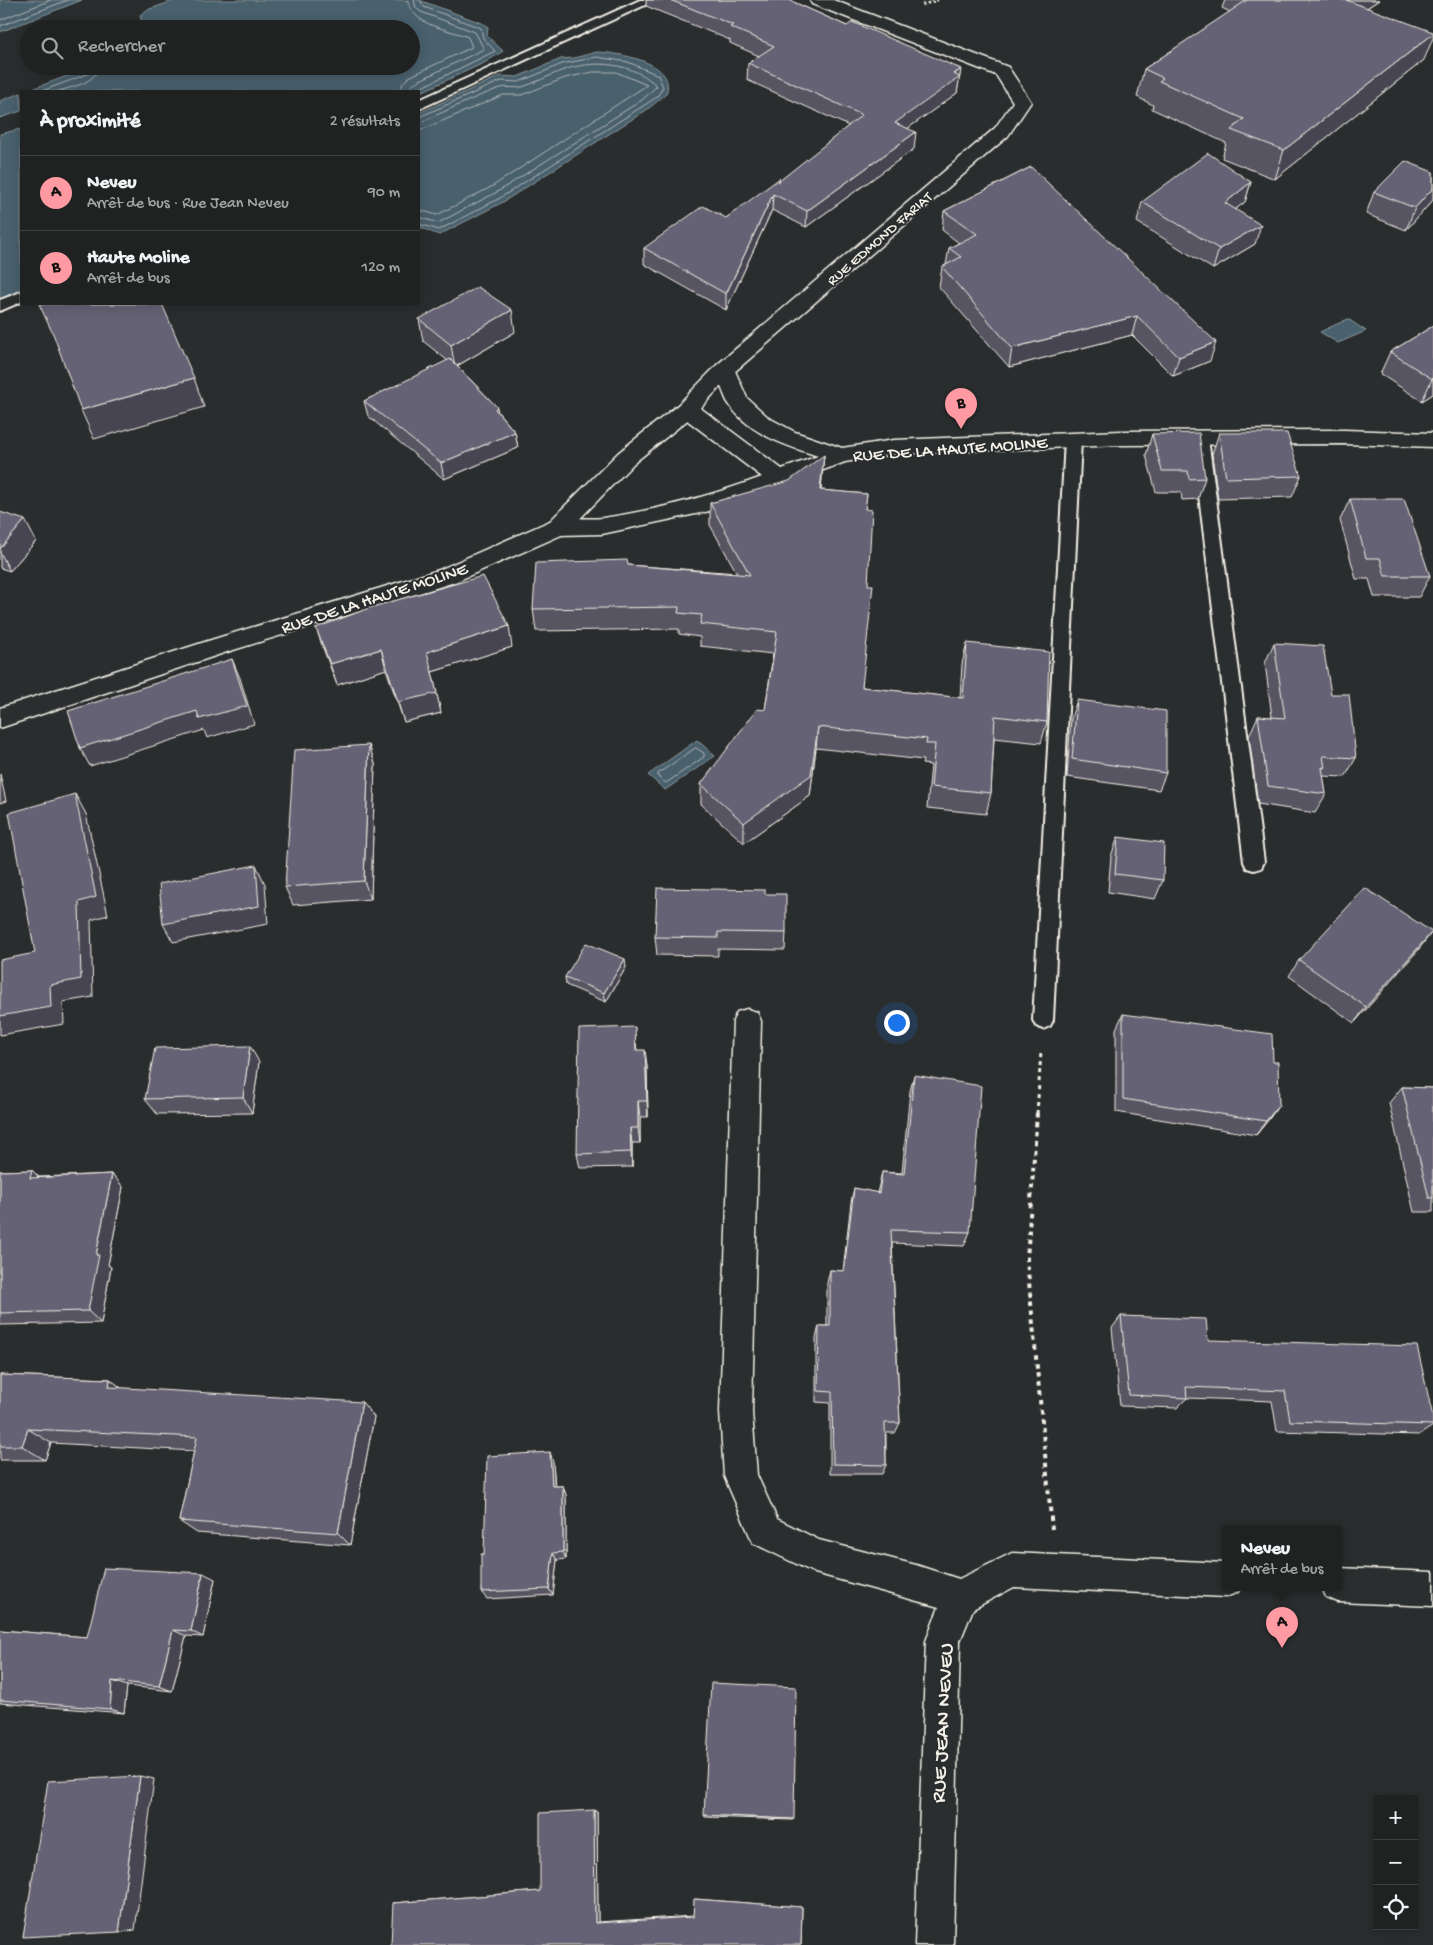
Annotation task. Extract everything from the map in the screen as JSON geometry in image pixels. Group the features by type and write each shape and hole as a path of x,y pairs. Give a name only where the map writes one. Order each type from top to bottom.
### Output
{"street":[{"name":"RUE EDMOND FARIAT","path":"558,527 626,458 687,409 725,369 1002,132 1022,102 1002,71 818,0"},
{"path":"725,369 739,403 760,422 798,442 842,454"},
{"path":"687,409 780,479"},
{"name":"RUE DE LA HAUTE MOLINE","path":"0,718 219,646 447,576 558,527 602,526 719,501 842,454 894,447 1073,440 1200,438 1433,440"},
{"path":"748,1021 736,1412 741,1476 765,1531 815,1556 916,1582 960,1596 1012,1570 1222,1580"},
{"path":"1342,1585 1433,1589"},
{"name":"RUE JEAN NEVEU","path":"934,1945 943,1641 960,1596"}],"lane":[{"path":"420,105 650,0"},
{"path":"0,306 20,296"},
{"path":"1200,438 1254,862"},
{"path":"1043,1020 1073,440"}],"path":[{"path":"1043,1020 1027,1260 1056,1572"}],"water":[{"path":"0,0 82,0 31,20 20,20 20,24 0,32"},
{"path":"176,0 419,0 484,24 488,27 487,36 503,51 486,62 420,93 420,90 30,90 70,75 420,75 420,20 142,20 140,15 147,10"},
{"path":"597,52 618,54 644,61 663,74 667,83 666,94 648,109 503,202 439,235 420,227 420,113 500,76 517,77 561,59"},
{"path":"20,93 20,111 0,118 0,101"},
{"path":"20,129 20,289 0,299 0,134"},
{"path":"1348,319 1366,331 1338,343 1320,332"},
{"path":"697,740 715,756 665,790 648,775"}],"building":[{"path":"670,0 789,0 847,26 852,22 961,69 954,74 960,77 895,123 916,132 807,211 773,194 726,294 644,248 703,206 726,218 780,178 778,182 862,115 748,63 774,46 730,27 733,25"},
{"path":"1247,0 1346,0 1433,32 1433,34 1284,150 1231,130 1244,119 1159,81 1163,78 1144,69"},
{"path":"1208,153 1251,182 1225,203 1261,225 1219,249 1142,202"},
{"path":"1405,161 1433,172 1433,188 1415,208 1374,192"},
{"path":"1031,167 1216,342 1179,357 1137,316 1012,348 942,267 961,257 949,248 977,234 944,211"},
{"path":"478,287 512,310 451,345 419,319"},
{"path":"39,305 162,305 194,378 81,410 54,336"},
{"path":"1433,326 1433,378 1432,379 1390,352"},
{"path":"450,359 497,407 495,409 515,432 441,463 364,401"},
{"path":"1199,433 1205,478 1189,479 1188,471 1162,471 1152,434"},
{"path":"1219,433 1287,433 1301,476 1226,478"},
{"path":"824,455 820,490 867,494 865,509 872,510 868,585 873,585 862,687 963,698 967,643 1049,652 1047,722 995,716 991,793 931,787 935,744 926,744 927,739 818,727 811,775 744,823 701,784 757,709 765,710 777,632 700,624 702,615 678,613 679,607 533,609 536,563 627,560 628,565 750,575 710,503 789,481"},
{"path":"1350,499 1404,499 1430,576 1385,576 1380,558 1366,558"},
{"path":"0,512 25,520 0,549"},
{"path":"483,576 509,626 427,652 437,693 398,702 381,649 330,664 316,628 372,607"},
{"path":"1274,643 1323,646 1331,694 1349,694 1356,758 1323,756 1325,768 1322,767 1326,794 1268,786 1258,716 1285,718"},
{"path":"232,659 247,706 199,719 197,711 80,748 68,711"},
{"path":"1077,700 1166,711 1166,773 1072,759"},
{"path":"369,745 364,881 285,887 294,750"},
{"path":"75,794 96,897 79,902 81,979 50,985 51,1007 0,1016 0,960 35,953 9,813"},
{"path":"1118,837 1164,843 1163,880 1115,874"},
{"path":"256,865 259,906 163,924 159,884"},
{"path":"657,888 765,890 765,894 786,894 786,933 718,932 718,938 655,937"},
{"path":"1365,888 1432,932 1366,1007 1299,960"},
{"path":"586,943 625,959 604,993 565,977"},
{"path":"1123,1014 1272,1034 1273,1062 1278,1062 1279,1105 1266,1121 1123,1099"},
{"path":"635,1027 636,1050 645,1050 647,1101 638,1101 638,1128 630,1128 631,1152 577,1154 579,1029"},
{"path":"250,1046 243,1097 145,1099 155,1048"},
{"path":"914,1075 981,1086 970,1232 891,1230 900,1423 885,1423 886,1465 833,1464 832,1392 818,1391 819,1326 830,1326 830,1270 844,1271 854,1188 879,1193 882,1172 904,1174"},
{"path":"1402,1087 1433,1088 1433,1198 1429,1198"},
{"path":"32,1170 30,1178 112,1174 96,1255 99,1255 88,1311 0,1313 0,1171"},
{"path":"1121,1316 1206,1319 1208,1340 1417,1346 1433,1417 1433,1425 1290,1421 1285,1391 1186,1387 1187,1398 1129,1395"},
{"path":"0,1375 110,1379 109,1387 362,1402 338,1533 179,1521 197,1437 28,1429 22,1446 0,1446"},
{"path":"550,1452 552,1486 563,1486 563,1552 553,1553 549,1589 481,1592 481,1554 484,1554 487,1456"},
{"path":"104,1568 203,1573 191,1631 173,1630 159,1686 112,1681 110,1709 0,1700 0,1630 87,1637"},
{"path":"711,1683 796,1687 794,1819 704,1815"},
{"path":"140,1776 119,1932 23,1937 48,1781"},
{"path":"594,1810 595,1923 693,1917 694,1899 802,1907 801,1945 391,1945 393,1903 540,1891 540,1813"}],"place":[{"name":"Haute Moline","path":"961,429"},
{"name":"Neveu","path":"1282,1648"}]}
